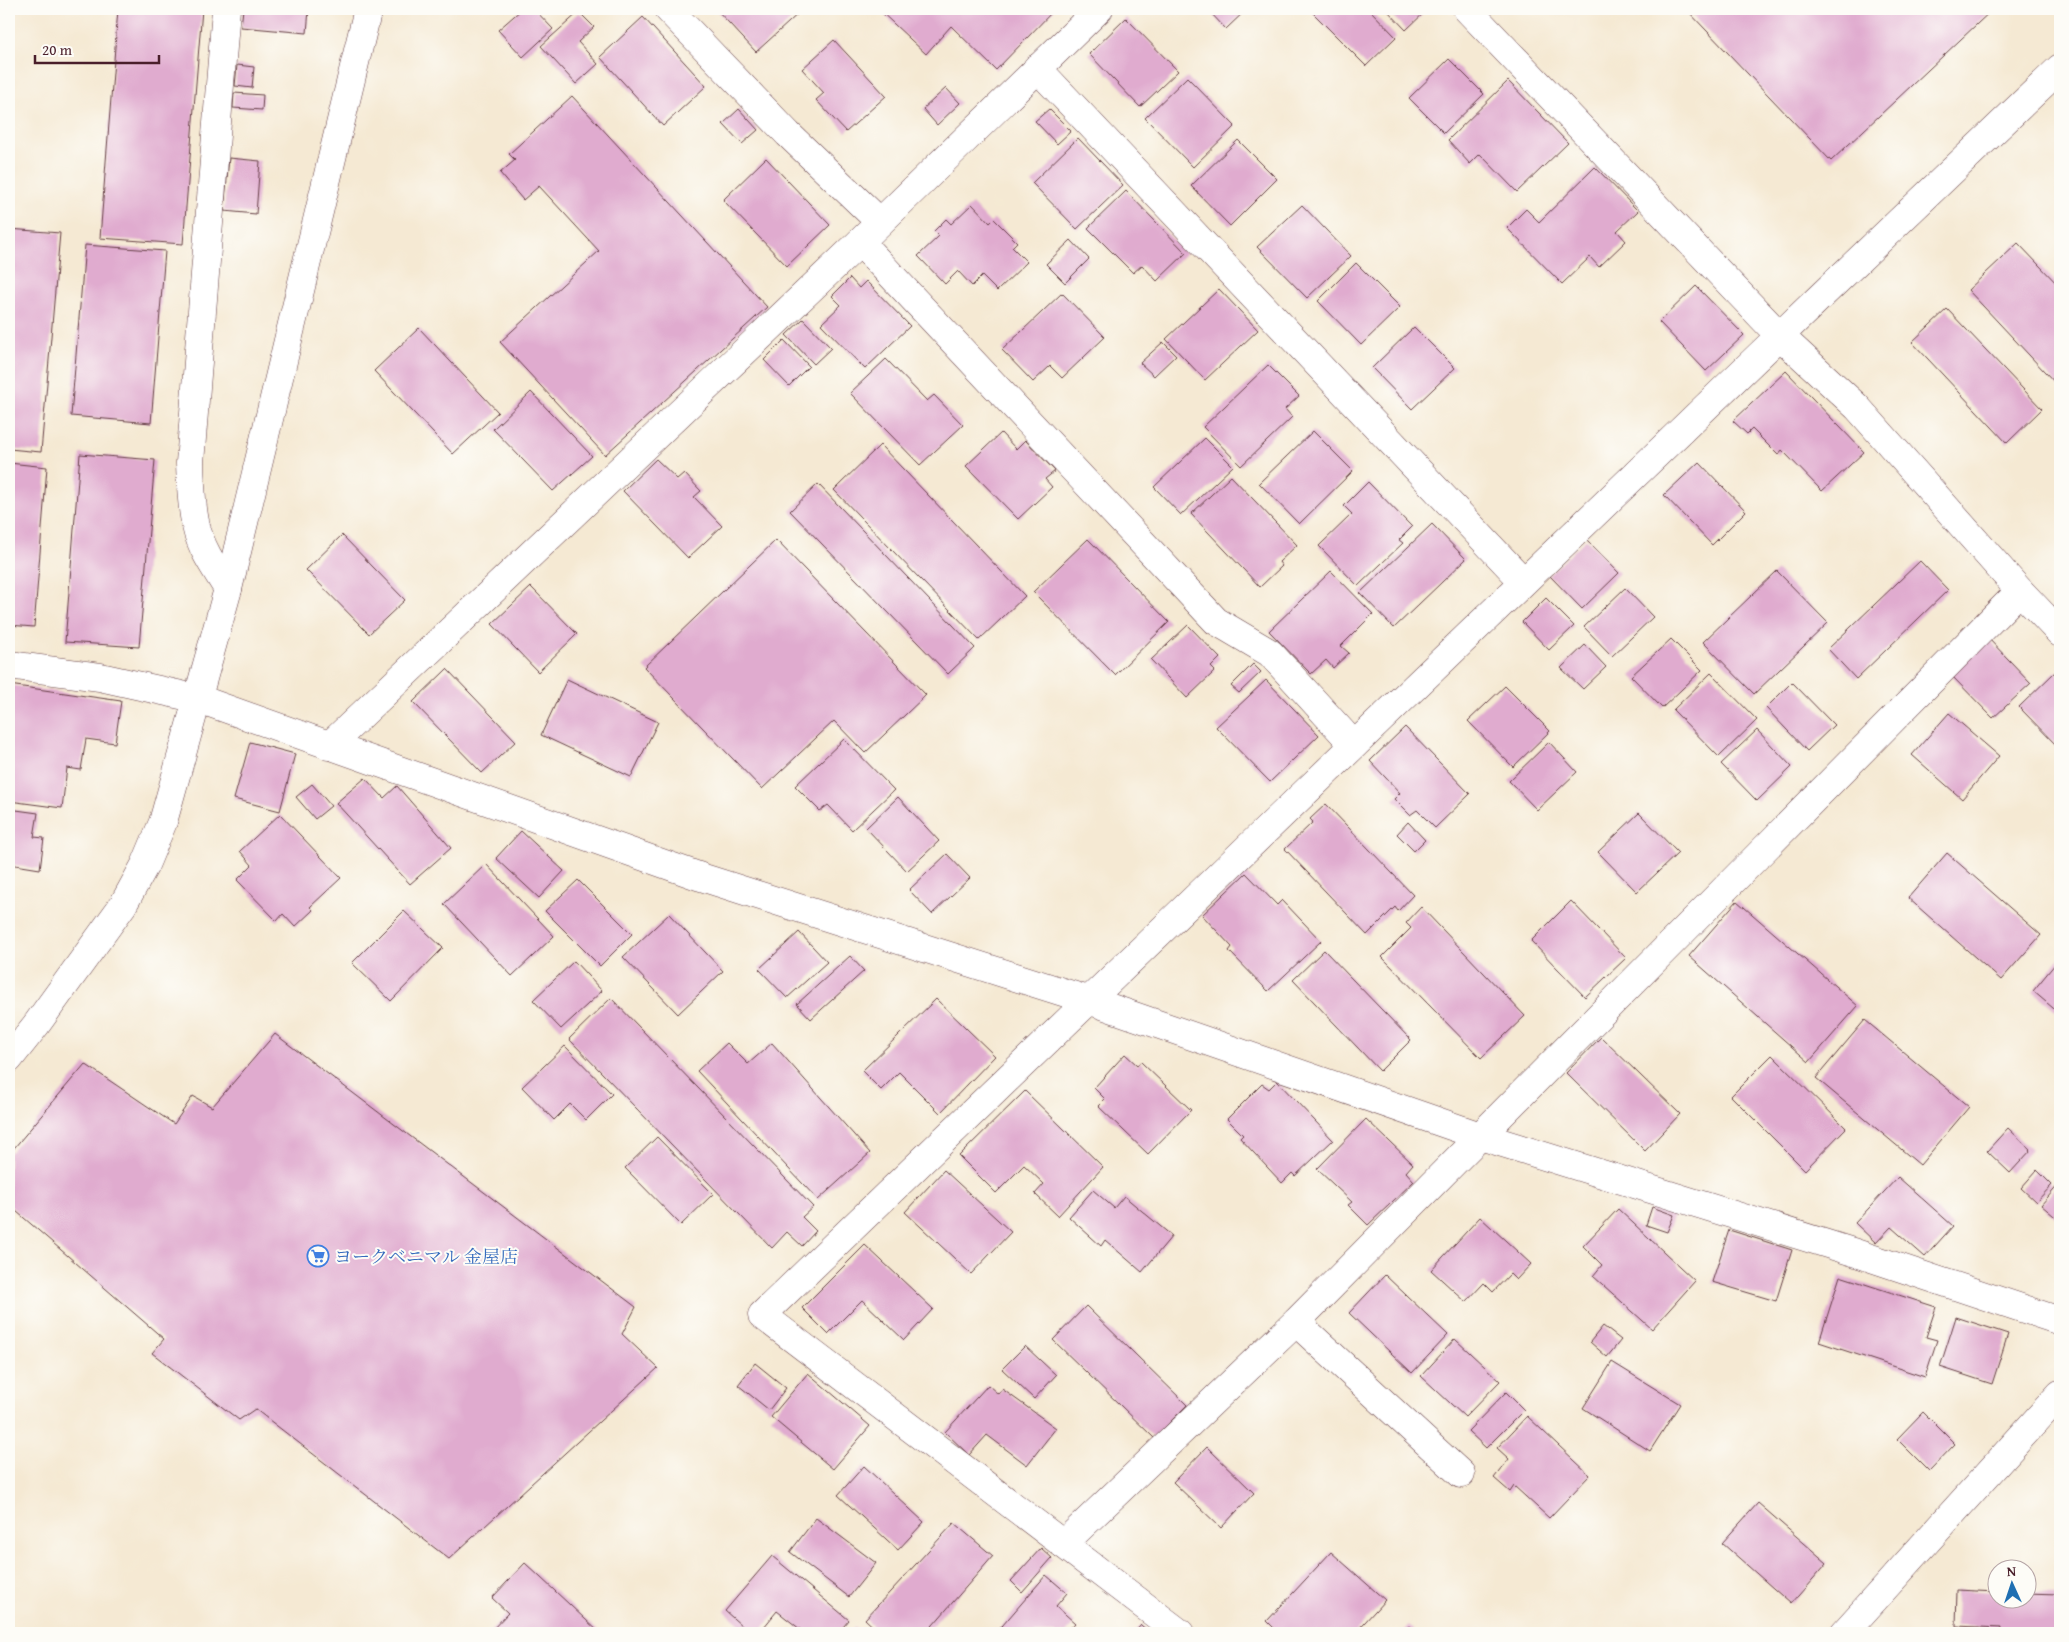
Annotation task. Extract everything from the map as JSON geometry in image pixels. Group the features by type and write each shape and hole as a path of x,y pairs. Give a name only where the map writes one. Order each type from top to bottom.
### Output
{"street":[{"path":"226,9 190,463 192,503 196,527 208,558 228,589"},
{"path":"9,1059 123,905 145,864 163,822 228,589 368,9"},
{"path":"668,9 788,134 880,222"},
{"path":"329,746 860,242 1099,9"},
{"path":"1467,9 1779,335 1857,407 2020,591 2060,633"},
{"path":"1038,68 1523,581"},
{"path":"1180,1633 762,1315 1091,1001 1779,335 2060,68"},
{"path":"860,242 1216,621 1270,653 1354,745"},
{"path":"1063,1544 1296,1322 2020,591"},
{"path":"9,664 100,677 199,698 329,746 701,877 1091,1001 1480,1136 1853,1252 2060,1321"},
{"path":"1296,1322 1461,1474"},
{"path":"1844,1633 2060,1394"}],"building":[{"path":"118,9 202,9 183,244 100,238"},
{"path":"243,9 309,9 307,33 241,27"},
{"path":"522,9 534,9 553,29 523,57 498,30"},
{"path":"716,9 798,9 800,12 756,52"},
{"path":"878,9 1055,9 996,70 951,26 926,54"},
{"path":"1207,9 1247,9 1226,29"},
{"path":"1315,9 1369,9 1396,37 1366,66 1312,12"},
{"path":"1386,9 1428,9 1406,30"},
{"path":"1686,9 1993,9 1831,161"},
{"path":"579,12 594,27 578,42 598,64 576,84 541,46"},
{"path":"643,17 706,86 663,126 600,57"},
{"path":"1126,18 1178,71 1140,107 1089,54"},
{"path":"834,40 886,96 846,132 816,100 824,93 802,69"},
{"path":"1449,59 1484,94 1444,133 1409,98"},
{"path":"237,65 254,67 252,88 235,86"},
{"path":"1187,77 1235,126 1193,167 1145,118"},
{"path":"1508,81 1568,143 1517,192 1480,154 1470,164 1448,140"},
{"path":"946,88 960,103 937,125 923,109"},
{"path":"234,93 263,95 262,110 233,108"},
{"path":"572,96 767,307 605,455 500,342 599,251 539,186 523,200 500,173 515,160 509,154"},
{"path":"739,109 758,130 742,144 723,124"},
{"path":"1049,109 1071,131 1057,144 1035,121"},
{"path":"1078,138 1123,185 1077,229 1032,183"},
{"path":"1238,140 1277,179 1230,226 1191,186"},
{"path":"229,158 260,161 256,214 224,211"},
{"path":"766,158 830,225 787,266 723,200"},
{"path":"1595,167 1638,211 1617,231 1626,241 1599,267 1590,257 1562,284 1507,228 1526,209 1539,222"},
{"path":"1126,191 1186,253 1157,281 1142,265 1133,273 1088,228"},
{"path":"972,204 990,223 994,219 1017,242 1012,247 1027,262 997,291 982,276 972,286 958,271 945,284 918,256 939,236 934,231 946,219 951,224"},
{"path":"1302,205 1351,256 1307,298 1257,247"},
{"path":"9,229 60,233 41,452 9,449"},
{"path":"1071,240 1089,259 1065,283 1046,264"},
{"path":"2018,243 2060,287 2060,388 1968,290"},
{"path":"85,245 165,251 151,423 71,416"},
{"path":"1356,263 1400,307 1361,345 1318,301"},
{"path":"850,278 859,288 866,281 910,326 865,369 821,324 841,305 832,296"},
{"path":"1696,286 1744,335 1706,371 1659,322"},
{"path":"1219,289 1258,330 1205,380 1166,339"},
{"path":"1062,293 1105,337 1062,378 1050,366 1033,382 1002,350"},
{"path":"1947,309 2042,409 2007,443 1912,342"},
{"path":"803,319 831,348 814,364 786,335"},
{"path":"1414,327 1455,368 1412,409 1372,368"},
{"path":"419,328 498,412 453,454 374,371"},
{"path":"784,340 809,366 789,386 764,360"},
{"path":"1163,342 1176,355 1154,376 1140,363"},
{"path":"886,359 927,401 934,395 963,425 920,465 850,393"},
{"path":"1268,365 1299,396 1285,409 1292,417 1241,466 1203,427"},
{"path":"1786,371 1864,452 1822,491 1782,450 1778,455 1752,429 1747,434 1733,421"},
{"path":"531,392 592,456 553,491 493,429"},
{"path":"1313,431 1353,471 1299,524 1259,483"},
{"path":"1001,433 1016,449 1025,440 1055,471 1045,479 1052,487 1018,519 966,466"},
{"path":"1205,438 1233,466 1181,515 1154,487"},
{"path":"880,445 1025,596 979,640 834,490"},
{"path":"80,454 155,460 139,647 65,642"},
{"path":"656,459 677,479 684,473 701,491 694,497 722,526 688,558 623,491"},
{"path":"1699,462 1746,511 1712,545 1664,495"},
{"path":"9,463 47,467 34,627 9,625"},
{"path":"1231,476 1297,545 1279,562 1282,566 1260,587 1191,514"},
{"path":"1368,482 1412,527 1399,540 1403,543 1358,586 1319,546 1352,514 1344,506"},
{"path":"818,484 975,648 948,674 790,511"},
{"path":"1432,524 1466,559 1394,628 1360,593"},
{"path":"342,535 405,600 369,634 306,570"},
{"path":"1088,539 1169,622 1115,675 1033,592"},
{"path":"1586,539 1619,573 1582,609 1549,575"},
{"path":"776,540 926,695 865,753 834,721 762,789 644,667"},
{"path":"1920,561 1948,590 1856,679 1828,649"},
{"path":"1331,571 1373,614 1341,646 1349,653 1333,668 1326,660 1311,674 1269,631"},
{"path":"1777,571 1828,623 1754,694 1703,642"},
{"path":"531,587 577,634 538,672 492,624"},
{"path":"1625,588 1653,617 1612,656 1584,627"},
{"path":"1546,598 1574,626 1549,650 1522,622"},
{"path":"1188,625 1220,658 1211,667 1215,671 1187,698 1151,660"},
{"path":"1986,636 2031,683 1993,718 1948,672"},
{"path":"1671,639 1702,670 1662,708 1631,676"},
{"path":"1585,645 1606,667 1583,689 1561,668"},
{"path":"1253,664 1261,672 1239,693 1231,686"},
{"path":"447,669 516,741 482,773 413,702"},
{"path":"2056,671 2060,676 2060,749 2019,707"},
{"path":"1711,673 1757,720 1719,757 1673,710"},
{"path":"567,679 658,722 631,777 541,735"},
{"path":"1266,680 1319,735 1270,782 1216,727"},
{"path":"1792,682 1834,725 1807,751 1766,708"},
{"path":"9,685 121,701 115,743 86,739 81,770 67,768 62,808 9,801"},
{"path":"1505,686 1550,731 1513,767 1468,721"},
{"path":"1949,713 1999,756 1962,799 1912,755"},
{"path":"1405,727 1470,794 1435,828 1417,810 1410,815 1394,799 1400,793 1370,761"},
{"path":"1757,730 1792,767 1757,801 1721,764"},
{"path":"844,739 894,790 852,830 828,805 820,811 795,786"},
{"path":"250,742 295,754 280,811 234,799"},
{"path":"1549,742 1577,772 1537,810 1509,781"},
{"path":"365,778 384,798 397,786 451,848 410,884 336,803"},
{"path":"312,784 331,806 315,819 296,797"},
{"path":"898,797 939,841 907,871 866,828"},
{"path":"1326,804 1413,895 1398,911 1395,907 1367,935 1285,849 1313,822 1310,819"},
{"path":"9,809 38,813 34,837 44,838 40,869 9,864"},
{"path":"1639,813 1678,853 1637,892 1598,852"},
{"path":"280,814 341,878 310,907 313,910 295,927 283,914 277,921 237,880 252,865 240,851"},
{"path":"1408,822 1425,840 1414,851 1397,834"},
{"path":"521,831 564,871 539,898 496,858"},
{"path":"1947,853 2041,935 2001,980 1908,898"},
{"path":"947,854 970,878 932,914 909,890"},
{"path":"486,864 554,936 512,976 444,904"},
{"path":"1246,873 1277,905 1282,900 1321,941 1268,991 1229,951 1232,947 1202,915"},
{"path":"578,880 632,934 600,966 545,911"},
{"path":"1571,901 1626,958 1585,997 1531,941"},
{"path":"1737,901 1858,1006 1809,1062 1689,956"},
{"path":"1421,907 1525,1016 1481,1058 1382,957 1411,928 1406,923"},
{"path":"404,911 443,948 391,1001 352,963"},
{"path":"669,914 723,971 678,1014 623,957"},
{"path":"799,932 827,962 787,998 759,969"},
{"path":"1324,950 1411,1040 1380,1071 1293,980"},
{"path":"850,956 864,971 811,1019 797,1004"},
{"path":"2060,958 2060,1014 2033,991"},
{"path":"574,961 602,991 561,1029 533,1000"},
{"path":"611,998 813,1207 802,1217 816,1231 802,1246 787,1232 772,1248 569,1039"},
{"path":"936,999 995,1056 940,1113 899,1072 881,1090 862,1071"},
{"path":"1865,1020 1969,1107 1920,1165 1816,1078"},
{"name":"ヨークベニマル 金屋店","path":"275,1034 636,1307 622,1334 658,1368 449,1559 255,1409 239,1420 152,1353 164,1339 9,1205 9,1154 85,1064 174,1124 193,1096 212,1107"},
{"path":"1601,1037 1680,1114 1645,1151 1566,1073"},
{"path":"727,1043 748,1064 772,1043 870,1153 818,1200 697,1071"},
{"path":"565,1046 612,1094 586,1120 570,1104 554,1120 522,1087"},
{"path":"1125,1054 1137,1065 1141,1062 1191,1110 1148,1154 1098,1106 1105,1099 1094,1088"},
{"path":"1772,1055 1846,1128 1805,1170 1731,1096"},
{"path":"1277,1081 1333,1140 1295,1176 1292,1173 1282,1183 1240,1138 1243,1135 1227,1119 1262,1084 1269,1089"},
{"path":"1025,1091 1103,1167 1058,1216 1035,1194 1044,1184 1024,1165 996,1193 959,1156"},
{"path":"1366,1119 1413,1164 1406,1172 1414,1181 1368,1225 1348,1205 1352,1202 1317,1169"},
{"path":"2008,1128 2031,1150 2010,1173 1987,1151"},
{"path":"657,1137 713,1194 681,1225 625,1168"},
{"path":"944,1170 1011,1232 971,1274 905,1212"},
{"path":"2037,1170 2052,1185 2036,1202 2021,1188"},
{"path":"1898,1177 1953,1226 1925,1257 1891,1227 1876,1243 1855,1223"},
{"path":"2060,1183 2060,1221 2041,1205"},
{"path":"1093,1190 1114,1208 1124,1196 1172,1236 1142,1272 1105,1240 1101,1246 1069,1217"},
{"path":"1652,1207 1674,1215 1667,1232 1646,1225"},
{"path":"1618,1209 1695,1281 1652,1329 1593,1276 1602,1265 1583,1246"},
{"path":"1480,1217 1531,1264 1516,1280 1510,1274 1493,1292 1484,1283 1466,1302 1431,1270"},
{"path":"1729,1230 1792,1250 1776,1301 1712,1282"},
{"path":"865,1245 933,1309 904,1340 862,1300 828,1334 802,1308"},
{"path":"1385,1275 1448,1335 1412,1373 1349,1313"},
{"path":"1840,1276 1936,1307 1926,1337 1937,1340 1925,1377 1819,1342"},
{"path":"1086,1306 1187,1405 1154,1438 1053,1340"},
{"path":"1956,1317 2008,1334 1992,1384 1940,1367"},
{"path":"1603,1326 1621,1340 1607,1357 1590,1342"},
{"path":"1455,1339 1500,1381 1465,1417 1421,1376"},
{"path":"1025,1346 1056,1375 1034,1399 1002,1369"},
{"path":"1612,1362 1680,1404 1650,1451 1583,1408"},
{"path":"755,1363 786,1388 769,1410 738,1385"},
{"path":"808,1373 870,1426 833,1469 771,1417"},
{"path":"988,1385 998,1394 1002,1389 1056,1428 1027,1465 987,1435 969,1455 945,1432"},
{"path":"1506,1392 1524,1410 1486,1448 1468,1431"},
{"path":"1923,1412 1955,1444 1929,1471 1897,1439"},
{"path":"1527,1416 1590,1475 1549,1518 1514,1486 1510,1492 1494,1478 1509,1459 1497,1448"},
{"path":"1207,1447 1254,1493 1221,1528 1173,1482"},
{"path":"864,1466 924,1522 898,1550 838,1495"},
{"path":"1758,1503 1827,1563 1791,1604 1722,1543"},
{"path":"816,1518 876,1563 849,1597 790,1552"},
{"path":"954,1523 993,1556 926,1633 880,1633 865,1619"},
{"path":"1041,1548 1052,1558 1022,1592 1011,1581"},
{"path":"1331,1552 1385,1600 1355,1633 1279,1633 1267,1621"},
{"path":"772,1556 849,1620 838,1633 805,1633 777,1611 759,1633 750,1633 725,1611"},
{"path":"525,1563 600,1633 489,1633 508,1613 492,1598"},
{"path":"1046,1575 1067,1593 1056,1606 1075,1623 1066,1633 996,1633"},
{"path":"1957,1590 1986,1591 1986,1610 2036,1610 2036,1593 2060,1594 2060,1633 2000,1633 2001,1628 1956,1626"},
{"path":"1141,1625 1150,1633 1134,1633"},
{"path":"1409,1626 1416,1633 1402,1633"},
{"path":"855,1627 863,1633 849,1633"}],"place":[{"name":"ヨークベニマル 金屋店","path":"318,1256"}]}
